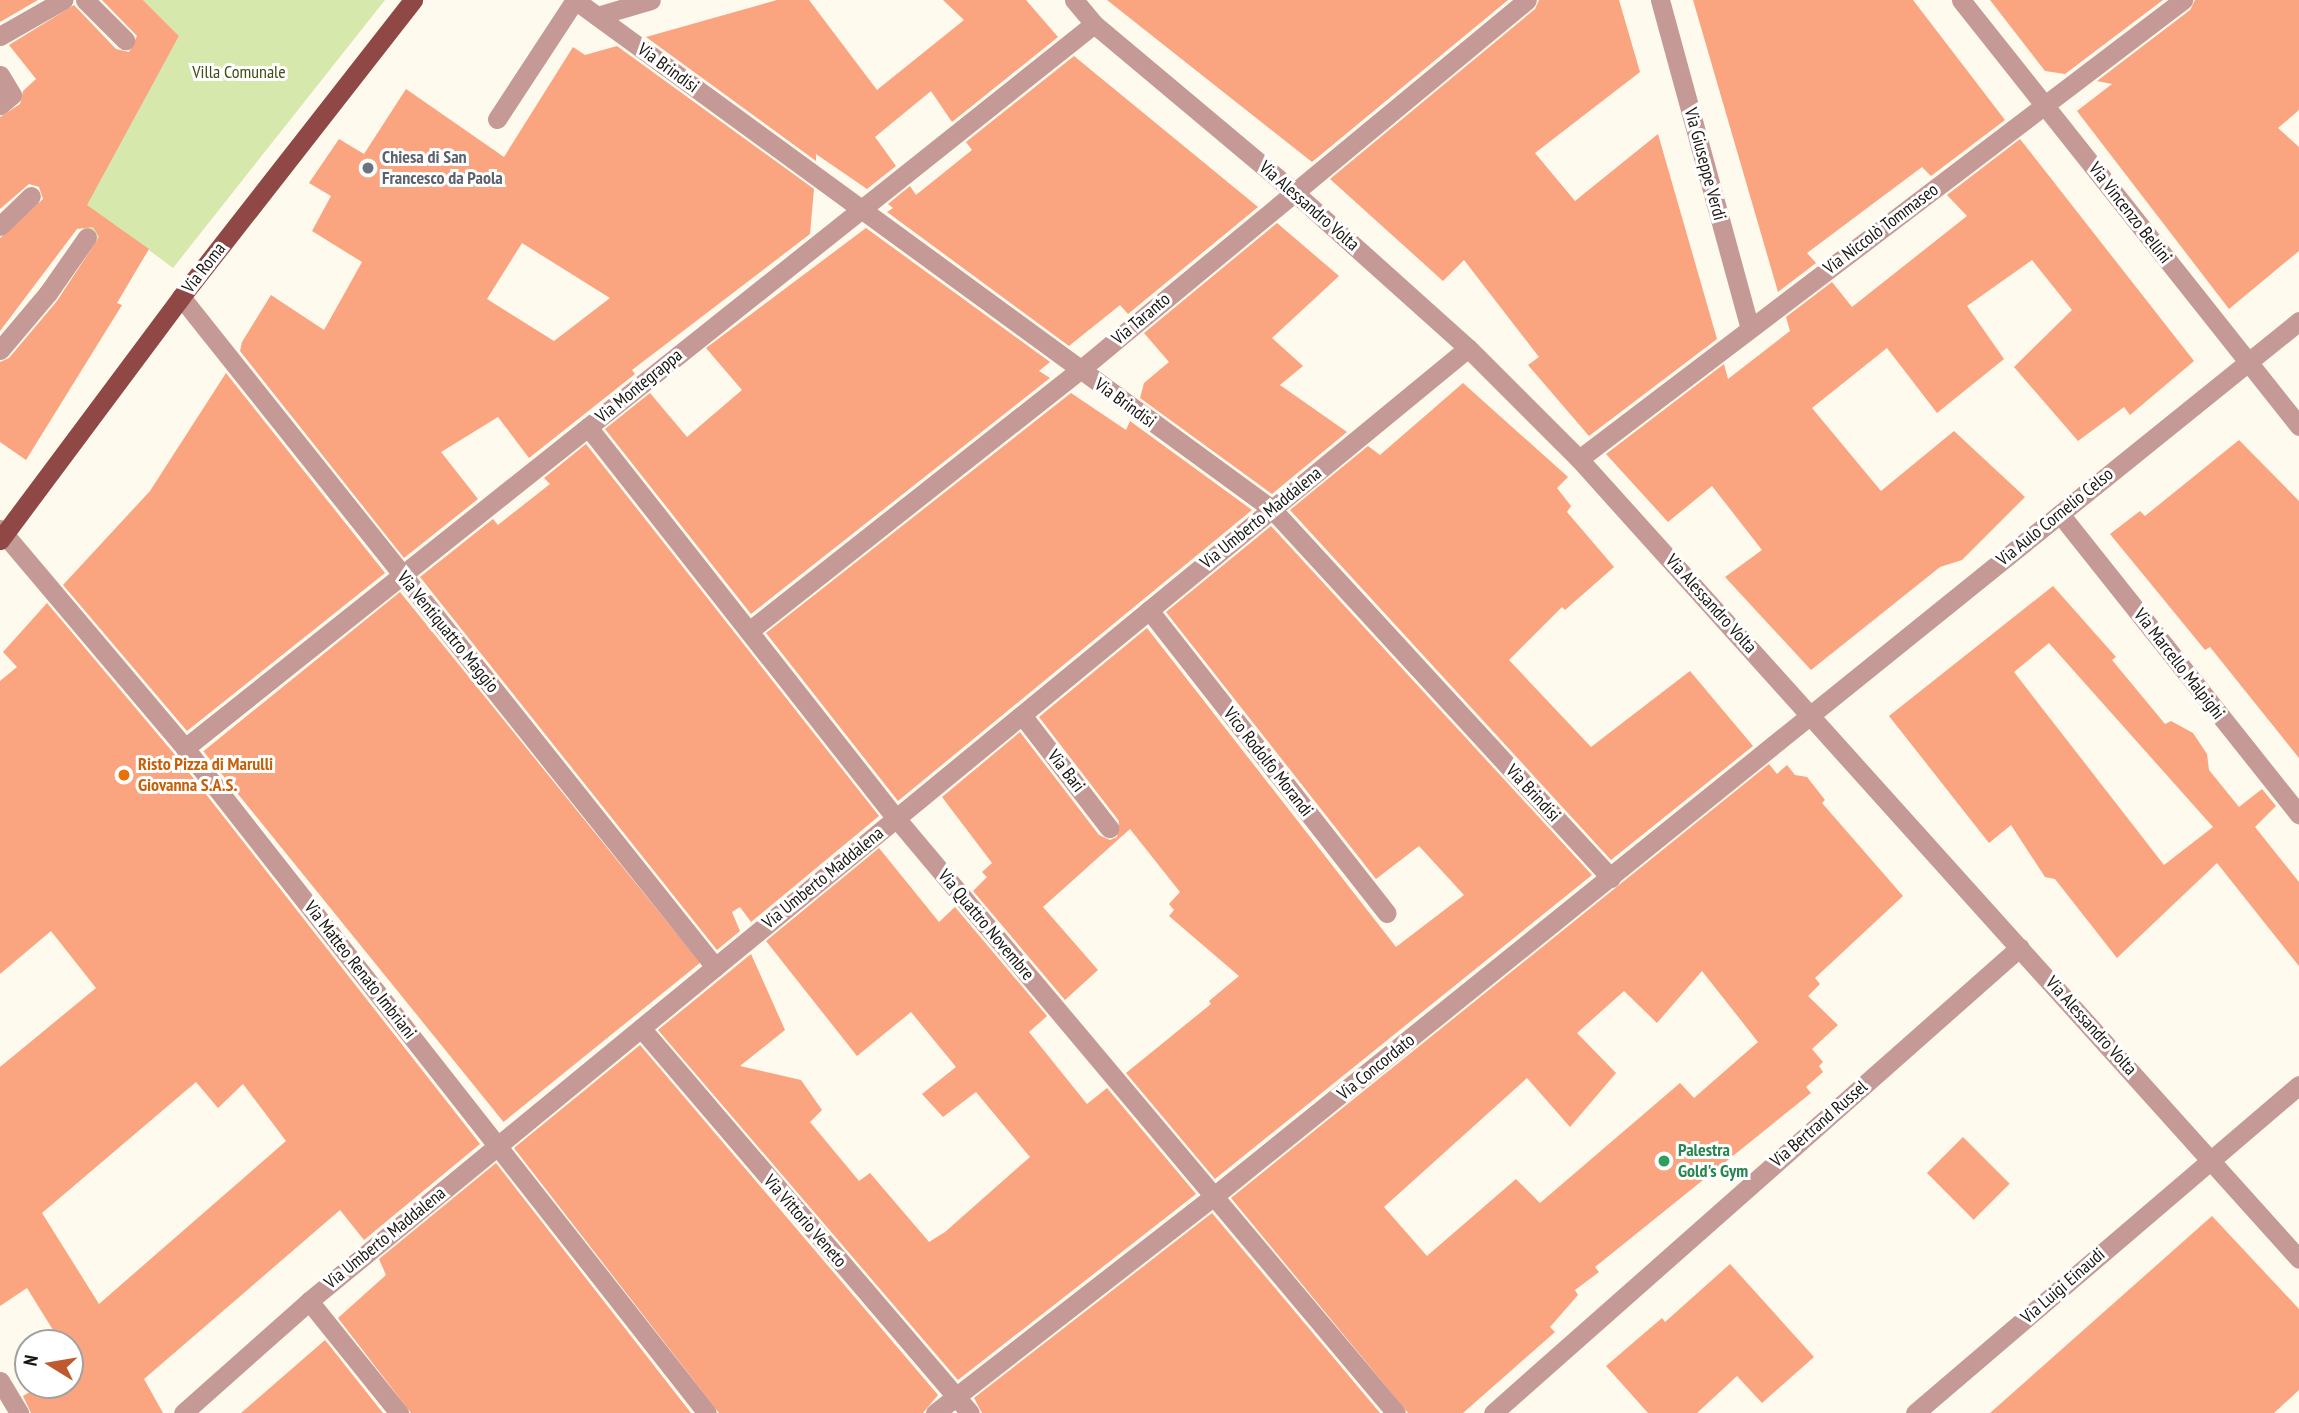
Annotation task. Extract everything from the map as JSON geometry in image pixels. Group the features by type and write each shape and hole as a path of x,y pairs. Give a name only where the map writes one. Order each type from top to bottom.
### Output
{"main road":[{"name":"Via Roma","path":"2,534 181,297 413,0"}],"street":[{"path":"0,36 62,0"},
{"path":"85,0 125,40"},
{"path":"497,119 575,0"},
{"name":"Via Brindisi","path":"575,0 1272,509 1611,878"},
{"path":"597,16 651,0"},
{"name":"Via Alessandro Volta","path":"1074,0 1094,24 1294,191 1468,348 1578,459 1811,714 2299,1259"},
{"name":"Via Taranto","path":"749,631 1080,370 1527,0"},
{"name":"Via Giuseppe Verdi","path":"1660,0 1751,328"},
{"name":"Via Vincenzo Bellini","path":"1961,0 2299,426"},
{"name":"Via Niccolò Tommaseo","path":"1578,459 2183,0"},
{"name":"Via Montegrappa","path":"185,748 1094,24"},
{"path":"0,75 12,95 0,105"},
{"path":"0,226 31,196"},
{"path":"0,350 87,237"},
{"name":"Via Ventiquattro Maggio","path":"181,297 715,967"},
{"name":"Via Aulo Cornelio Celso","path":"1811,714 2299,321"},
{"name":"Via Umberto Maddalena","path":"183,1413 309,1301 1468,348"},
{"name":"Via Quattro Novembre","path":"588,426 896,818 1396,1413"},
{"name":"Via Marcello Malpighi","path":"2060,514 2299,815"},
{"name":"Via Matteo Renato Imbriani","path":"2,534 185,748 707,1413"},
{"name":"Vico Rodolfo Morandi","path":"1149,610 1387,913"},
{"name":"Via Concordato","path":"935,1413 1214,1196 1811,714"},
{"name":"Via Bari","path":"1022,715 1109,828"},
{"name":"Via Bertrand Russel","path":"1493,1413 2020,947"},
{"name":"Via Vittorio Veneto","path":"641,1028 970,1413"},
{"name":"Via Luigi Einaudi","path":"1915,1413 2299,1085"},
{"path":"309,1301 399,1413"},
{"path":"0,1381 19,1413"}],"green space":[{"name":"Villa Comunale","path":"143,0 385,0 173,268 114,224 105,246 76,223 179,36"}],"building":[{"path":"0,0 38,0 0,22"},
{"path":"102,0 143,0 179,36 87,205 149,249 117,303 122,305 26,460 0,442 0,362 9,358 57,301 99,237 93,227 77,229 0,331 0,238 43,199 39,187 29,184 0,209 0,117 20,104 23,91 36,79 9,45 74,5 116,49 129,52 137,36"},
{"path":"777,0 809,0 877,90 964,20 943,0 1026,0 1058,37 952,122 931,91 875,137 896,166 867,189 816,154 816,161 646,37"},
{"path":"1107,0 1508,0 1312,162"},
{"path":"1539,0 1619,0 1640,72 1535,153 1575,201 1658,134 1717,339 1589,436 1528,365 1539,357 1464,260 1443,281 1330,179 1535,9"},
{"path":"1693,0 1913,0 2005,120 1931,176 1922,167 1807,253 1816,263 1778,292"},
{"path":"1990,0 2163,0 2065,74 2045,71"},
{"path":"2195,0 2299,0 2299,110 2278,128 2299,147 2299,251 2229,309 2077,111 2112,84 2097,81 2190,10"},
{"path":"617,46 814,189 810,234 632,370 635,374 529,458 498,417 441,452 478,499 404,558 240,351 242,342 271,295 324,330 362,262 312,231 331,196 309,183 339,139 364,154 406,89 504,157 573,47 585,55","holes":["522,243 610,298 554,341 487,299"]},
{"path":"1074,56 1258,207 1128,314 1120,305 1069,346 887,212 893,208 888,204 910,186 916,195 972,150 966,142"},
{"path":"2020,139 2194,361 2130,415 2124,407 2078,441 2014,367 2072,310 2032,260 1967,306 2004,359 1937,413 1887,348 1812,408 1881,491 1954,431 2025,497 1962,560 1940,567 1811,670 1725,577 1762,550 1712,486 1668,522 1606,454 1724,364 1728,379 1790,331 1786,317 1832,282 1852,307 1967,216 1947,195"},
{"path":"1277,223 1339,276 1272,338 1303,366 1280,385 1347,432 1272,494 1140,398 1144,383 1169,362 1144,333"},
{"path":"866,228 1050,362 1039,371 1050,378 751,614 605,429 650,393 687,437 742,390 706,348"},
{"path":"226,373 385,573 187,731 63,585 150,491"},
{"path":"1463,383 1568,477 1557,488 1571,506 1567,512 1614,567 1565,610 1562,607 1509,660 1591,747 1690,671 1753,746 1611,860 1290,510 1368,446 1380,455"},
{"path":"1071,393 1126,430 1130,421 1252,510 898,801 766,633"},
{"path":"2239,440 2299,501 2299,758 2210,647 2205,650 2110,534 2140,511 2145,516"},
{"path":"586,444 879,816 751,922 740,907 732,912 740,931 717,950 420,577 493,519 498,525 550,484 544,478"},
{"path":"1271,526 1592,875 1215,1179 1126,1073 1211,1004 1209,1001 1239,976 1169,916 1174,910 1169,904 1180,892 1130,829 1043,907 1098,970 1065,1000 973,891 987,877 982,872 992,863 942,797 1020,732 1099,835 1110,840 1117,837 1119,821 1039,717 1147,628 1396,947 1464,895 1419,846 1376,879 1166,612"},
{"path":"2053,586 2116,657 2112,660 2165,724 2171,721 2193,733 2207,754 2209,770 2239,807 2262,789 2276,806 2255,827 2299,882 2299,966 2217,863 2117,958 2055,879 2045,877 2011,825 1989,843 1889,716","holes":["2049,643 2213,827 2164,865 2014,672"]},
{"path":"400,592 700,963 504,1122 203,751"},
{"path":"47,603 176,756 480,1144 364,1240 340,1210 144,1379 163,1413 31,1413 24,1399 84,1399 84,1329 52,1329 27,1288 0,1306 0,1067 96,988 51,931 0,974 0,681 17,667 3,652","holes":["196,1082 218,1108 243,1084 286,1141 99,1304 42,1213"]},
{"path":"1769,764 1777,774 1787,765 1795,775 1807,777 1825,800 1822,803 1903,896 1815,978 1820,984 1808,996 1838,1025 1812,1049 1823,1062 1819,1066 1823,1072 1806,1087 1811,1093 1595,1267 1599,1272 1575,1290 1578,1295 1550,1327 1555,1332 1463,1413 1408,1413 1231,1198","holes":["1702,971 1758,1042 1694,1098 1680,1083 1540,1203 1516,1179 1427,1256 1384,1207 1527,1078 1570,1127 1616,1073 1577,1033 1624,991 1657,1023"]},
{"path":"879,848 939,922 955,907 1047,1016 1029,1032 1087,1104 1107,1088 1196,1194 958,1380 658,1030 751,954 785,1030 740,1066 801,1080 822,1110 810,1122 859,1181 870,1173 929,1242 945,1232 1030,1157 976,1092 943,1117 922,1094 956,1067 911,1012 857,1056 766,941"},
{"path":"640,1045 938,1395 923,1413 719,1413 514,1148"},
{"path":"1963,1137 2010,1184 1974,1220 1927,1173"},
{"path":"496,1163 691,1413 411,1413 338,1318 386,1275 379,1259"},
{"path":"1212,1213 1380,1413 982,1413 974,1398"},
{"path":"2212,1216 2299,1309 2299,1390 2274,1413 1990,1413"},
{"path":"1730,1264 1814,1357 1762,1403 1737,1376 1697,1413 1648,1413 1606,1366 1662,1318 1665,1322"},
{"path":"325,1340 383,1413 241,1413"}],"place":[{"name":"Chiesa di San Francesco da Paola","path":"368,168"},
{"name":"Risto Pizza di Marulli Giovanna S.A.S.","path":"124,775"},
{"name":"Palestra Gold's Gym","path":"1664,1161"}]}
